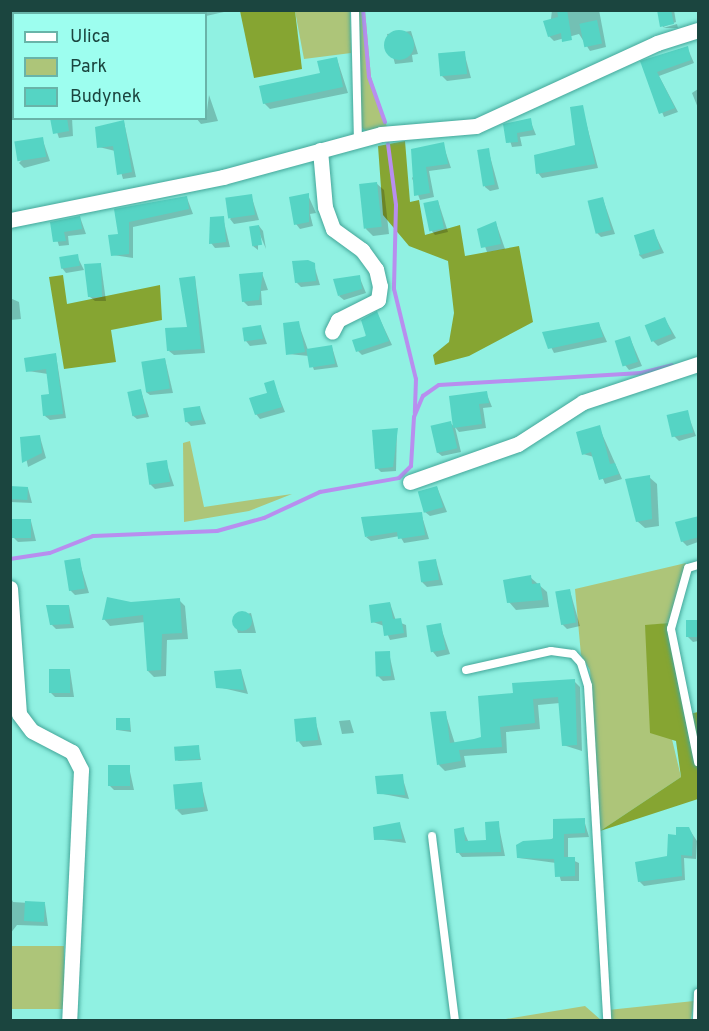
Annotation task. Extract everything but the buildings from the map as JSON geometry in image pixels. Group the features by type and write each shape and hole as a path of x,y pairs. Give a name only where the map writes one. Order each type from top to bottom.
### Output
{"street":[{"path":"10,220 223,177 358,140 476,126 657,43 699,30"},
{"path":"320,150 325,207 333,229 362,250 376,268 380,286 378,300 338,320 332,332"},
{"path":"410,482 518,444 583,402 699,364"},
{"path":"10,588 19,714 33,731 72,752 81,770 69,1020"}],"lane":[{"path":"355,10 358,140"},
{"path":"699,565 688,568 671,629 699,762"},
{"path":"466,670 551,651 573,654 581,663 588,686 607,1020"},
{"path":"432,836 455,1020"},
{"path":"697,1020 699,993"}],"green space":[{"path":"240,11 295,11 302,69 254,78"},
{"path":"295,11 350,11 351,53 304,59"},
{"path":"359,11 365,11 371,77 387,127 366,131 361,127"},
{"path":"405,141 410,202 419,200 425,235 460,225 465,256 519,246 533,322 469,356 435,365 433,355 449,342 454,313 448,261 409,246 383,215 378,146"},
{"path":"63,275 67,304 160,285 162,320 111,330 116,362 64,369 49,277"},
{"path":"190,441 204,507 292,494 249,511 184,522 183,443"},
{"path":"686,563 669,623 645,626 681,777 600,831 590,670 581,655 575,589"},
{"path":"669,623 685,715 698,712 698,799 600,831 681,777 676,741 650,733 645,625"},
{"path":"10,946 64,946 64,1009 10,1009"},
{"path":"694,1001 691,1019 610,1020 608,1010"},
{"path":"585,1006 601,1020 500,1020"}],"waterway":[{"path":"363,10 369,77 385,122"},
{"path":"388,144 396,205 394,289 416,379 415,413"},
{"path":"10,559 50,553 93,536 217,531 264,518 320,492 399,478 411,466 414,417 423,396 439,385 641,373 672,365"}]}
